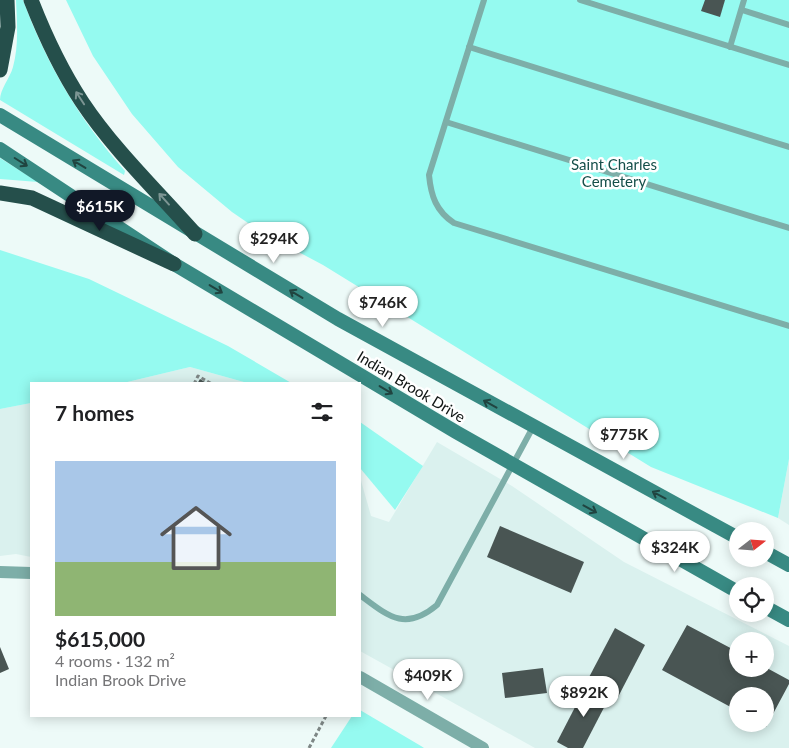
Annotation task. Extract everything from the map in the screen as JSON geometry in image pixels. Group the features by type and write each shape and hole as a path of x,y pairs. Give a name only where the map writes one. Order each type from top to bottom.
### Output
{"highway":[{"path":"0,70 8,27 7,0"},
{"path":"31,0 53,52 82,102 117,148 196,234"},
{"path":"0,193 32,198 174,264"}],"main road":[{"name":"Indian Brook Drive","path":"0,115 338,319 729,533"},
{"name":"Indian Brook Drive","path":"0,149 174,264 512,464 729,587"},
{"path":"774,556 789,564"},
{"path":"774,612 789,620"}],"street":[{"path":"0,572 30,573"},
{"path":"361,678 484,748"}],"lane":[{"path":"484,0 428,175 435,202 442,215 454,223 789,326"},
{"path":"580,0 789,65"},
{"path":"730,47 744,0"},
{"path":"742,10 789,25"},
{"path":"469,48 789,147"},
{"path":"446,122 789,228"},
{"path":"361,596 386,616 402,619 428,613 437,605 533,427"}],"path":[{"path":"195,382 198,376 208,382"},
{"path":"309,748 325,717"}],"shaded area":[{"path":"190,367 244,382 127,382"},
{"path":"30,403 30,557 16,554 0,556 0,409"},
{"path":"437,442 512,486 624,562 729,615 729,622 742,622 762,632 729,632 729,677 774,677 774,638 789,646 789,748 535,748 361,652 361,481 371,516 389,522"},
{"path":"789,459 789,525 778,518"}],"green space":[{"path":"16,0 23,0 32,24 66,90 93,131 125,171 124,175 0,100 15,59 17,34"},
{"name":"Saint Charles Cemetery","path":"66,0 789,0 789,459 778,518 651,467 323,265 261,232 232,212 178,167 132,114 93,56"},
{"path":"0,158 38,182 0,179"},
{"path":"0,250 89,279 228,346 290,382 244,382 190,367 127,382 30,382 30,403 0,409"},
{"path":"361,423 423,466 395,510 361,469"},
{"path":"361,711 424,748 331,748 351,717 361,717"}],"building":[{"path":"705,0 725,0 720,17 701,11"},
{"path":"500,526 584,562 571,593 487,557"},
{"path":"687,625 729,647 729,677 774,677 774,672 789,680 789,684 774,712 774,687 729,687 729,706 662,670"},
{"path":"615,628 645,645 618,697 587,681"},
{"path":"0,647 9,669 0,673"},
{"path":"543,668 547,693 505,698 502,673"},
{"path":"587,684 610,696 583,748 568,748 557,742"}]}
